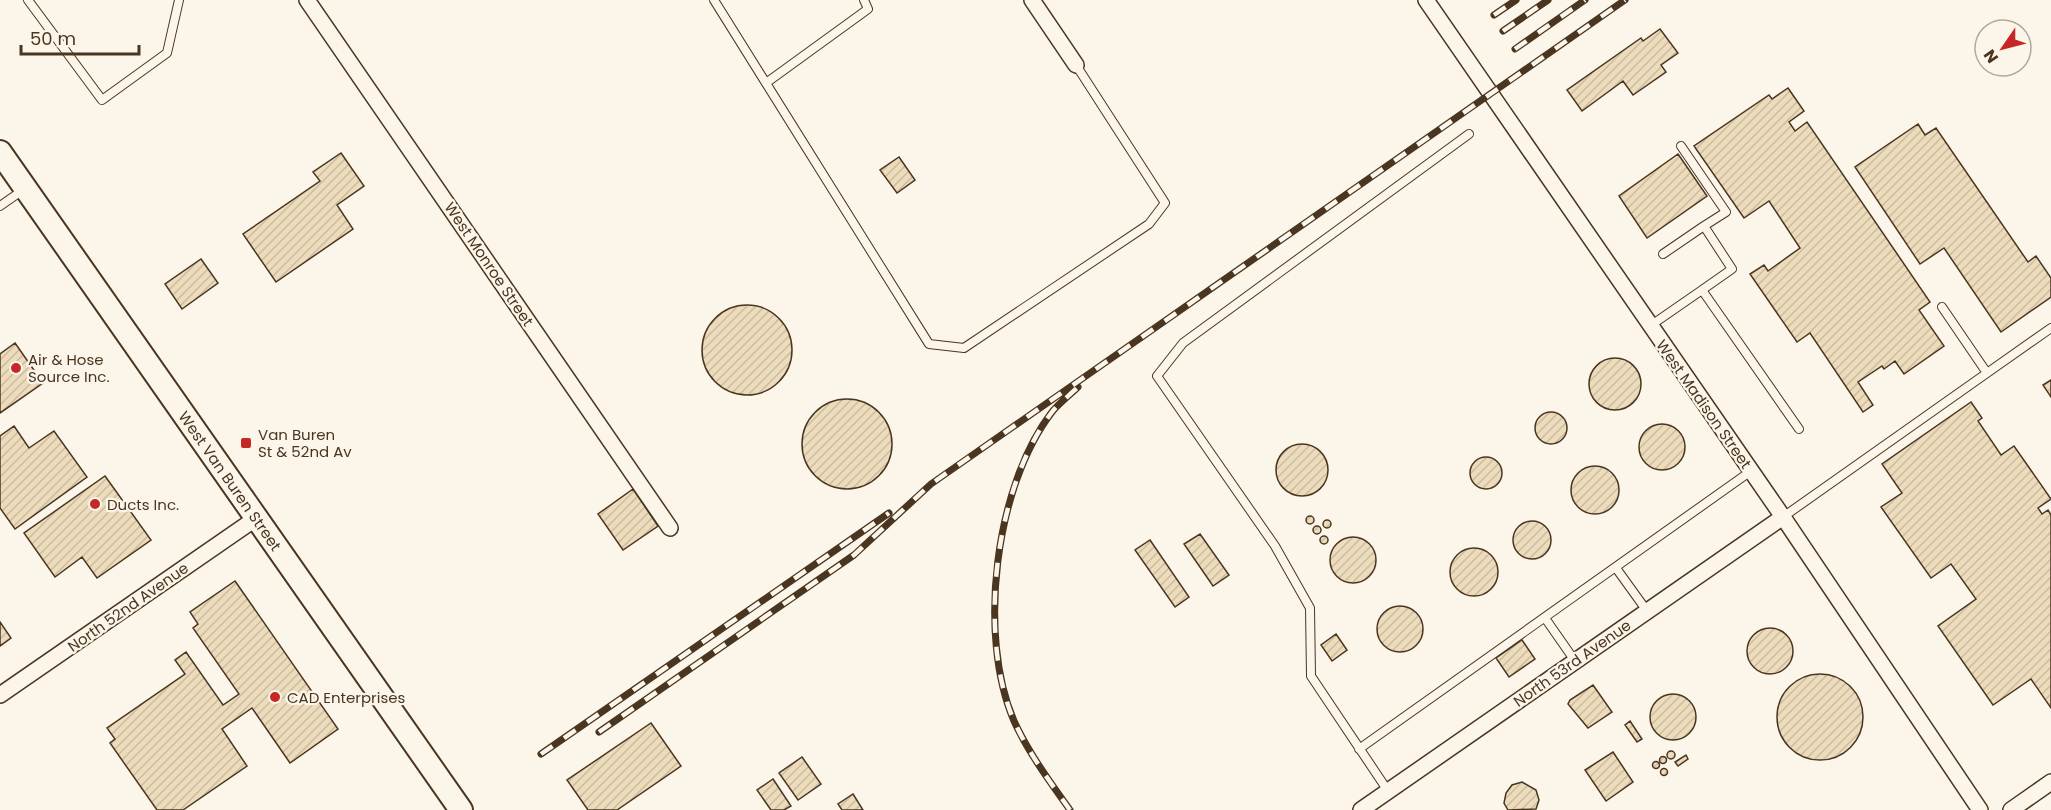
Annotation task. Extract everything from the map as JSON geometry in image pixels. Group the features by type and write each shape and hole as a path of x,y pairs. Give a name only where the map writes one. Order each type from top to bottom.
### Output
{"main road":[{"name":"West Van Buren Street","path":"0,152 461,810"}],"street":[{"name":"West Monroe Street","path":"307,0 670,528"},
{"path":"1032,0 1076,65"},
{"name":"West Madison Street","path":"1426,0 1783,517 1980,810"},
{"name":"North 53rd Avenue","path":"1361,810 1783,517"},
{"name":"North 52nd Avenue","path":"0,695 255,519"},
{"path":"2011,810 2051,783"}],"lane":[{"path":"28,0 102,100 167,53 179,0"},
{"path":"714,0 929,344 964,348 1149,224 1165,203 1076,65"},
{"path":"766,83 868,9 864,0"},
{"path":"1388,791 1311,676 1310,608 1275,546 1156,376 1183,343 1469,134"},
{"path":"1663,254 1726,212 1681,146"},
{"path":"0,206 25,188"},
{"path":"1650,326 1732,269 1704,226"},
{"path":"1702,290 1799,429"},
{"path":"1942,307 1988,373"},
{"path":"1783,517 2051,328"},
{"path":"1359,749 1751,471"},
{"path":"1616,568 1647,611"},
{"path":"1545,618 1575,661"}],"building":[{"path":"1660,29 1678,53 1661,65 1666,72 1633,95 1623,81 1582,111 1567,90 1641,38 1643,41"},
{"path":"1788,88 1804,111 1789,122 1795,131 1807,122 1930,302 1919,310 1944,346 1904,374 1895,361 1884,369 1882,366 1858,382 1873,405 1863,412 1810,333 1797,342 1750,274 1764,265 1768,271 1800,248 1769,201 1744,218 1694,146 1769,95 1772,99"},
{"path":"1918,124 1925,135 1936,128 2028,262 2036,256 2051,278 2051,297 2001,332 1944,248 1920,264 1855,167"},
{"path":"341,153 364,186 337,205 353,229 276,282 243,234 320,181 313,172"},
{"path":"1678,154 1707,196 1647,238 1619,196"},
{"path":"899,157 915,180 897,193 880,170"},
{"path":"201,259 218,283 182,309 165,284"},
{"path":"738,305 756,305 772,312 785,325 792,341 792,359 785,375 772,388 756,395 738,395 722,388 709,375 702,359 702,341 709,325 722,312"},
{"name":"Air & Hose Source Inc.","path":"15,343 43,383 0,413 0,354"},
{"path":"1610,358 1620,358 1630,362 1637,369 1641,384 1637,399 1630,406 1620,410 1610,410 1600,406 1593,399 1589,389 1589,379 1593,369 1600,362"},
{"path":"2051,380 2051,397 2043,385"},
{"path":"847,399 864,403 879,412 888,427 892,444 888,461 879,476 864,485 847,489 830,485 815,476 806,461 802,444 806,427 815,412 830,403"},
{"path":"1971,402 1982,418 1978,421 2001,455 2014,446 2051,499 2038,508 2042,514 2048,510 2051,515 2051,708 2031,679 1993,705 1938,626 1976,599 1951,564 1931,578 1881,507 1902,493 1882,464"},
{"path":"1551,412 1562,417 1567,428 1562,439 1551,444 1540,439 1535,428 1540,417"},
{"path":"1662,424 1678,431 1685,447 1678,463 1662,470 1646,463 1639,447 1646,431"},
{"path":"14,426 29,448 54,431 87,477 15,529 0,508 0,436"},
{"path":"1302,444 1312,446 1320,452 1326,460 1328,470 1326,480 1320,488 1312,494 1302,496 1292,494 1284,488 1278,480 1276,470 1278,460 1284,452 1292,446"},
{"path":"1486,457 1497,462 1502,473 1497,484 1486,489 1475,484 1470,473 1475,462"},
{"path":"1590,466 1600,466 1612,473 1619,485 1619,495 1612,507 1600,514 1590,514 1575,503 1571,495 1571,485 1582,470"},
{"name":"Ducts Inc.","path":"105,476 151,540 97,578 82,557 55,577 24,533"},
{"path":"633,489 658,526 623,550 598,514"},
{"path":"1310,516 1314,520 1310,524 1306,520"},
{"path":"1327,520 1331,524 1327,528 1323,524"},
{"path":"1532,521 1546,526 1551,540 1546,554 1532,559 1518,554 1513,540 1518,526"},
{"path":"1317,526 1321,530 1317,534 1313,530"},
{"path":"1200,534 1229,575 1213,586 1184,544"},
{"path":"1324,536 1328,540 1324,544 1320,540"},
{"path":"1353,537 1369,544 1376,560 1369,576 1353,583 1337,576 1330,560 1337,544"},
{"path":"1150,540 1189,597 1175,607 1135,550"},
{"path":"1474,548 1491,555 1498,572 1491,589 1474,596 1457,589 1450,572 1457,555"},
{"name":"CAD Enterprises","path":"235,581 338,729 290,763 252,708 222,729 247,766 183,810 157,810 110,743 115,739 107,728 185,674 175,660 186,652 223,705 239,694 193,628 198,624 190,612"},
{"path":"1400,606 1416,613 1423,629 1416,645 1400,652 1384,645 1377,629 1384,613"},
{"path":"0,622 11,638 0,646"},
{"path":"1770,628 1786,635 1793,651 1786,667 1770,674 1754,667 1747,651 1754,635"},
{"path":"1336,634 1347,650 1332,661 1321,645"},
{"path":"1522,640 1535,659 1509,677 1496,658"},
{"path":"1820,674 1836,678 1850,687 1859,701 1863,717 1859,733 1850,747 1836,756 1820,760 1804,756 1790,747 1781,733 1777,717 1781,701 1790,687 1804,678"},
{"path":"1593,685 1612,712 1588,728 1568,704 1570,700"},
{"path":"1673,694 1689,701 1696,717 1689,733 1673,740 1657,733 1650,717 1657,701"},
{"path":"1630,721 1642,739 1637,742 1625,725"},
{"path":"651,723 681,766 617,810 588,810 567,780"},
{"path":"1671,751 1675,755 1671,759 1667,755"},
{"path":"1613,752 1633,782 1606,801 1585,770"},
{"path":"1686,755 1688,759 1678,766 1675,762"},
{"path":"1663,756 1667,760 1663,764 1659,760"},
{"path":"802,757 821,784 798,800 779,773"},
{"path":"1656,761 1660,765 1656,769 1652,765"},
{"path":"1664,768 1668,772 1664,776 1660,772"},
{"path":"773,779 791,806 784,810 771,810 757,790"},
{"path":"1522,782 1536,790 1539,800 1536,809 1508,810 1504,803 1506,793 1512,785"},
{"path":"853,794 863,810 842,810 838,804"}],"railway":[{"path":"1494,15 1516,0"},
{"path":"1503,31 1548,0"},
{"path":"1515,49 1585,0"},
{"path":"599,732 854,555 931,484 1625,0"},
{"path":"1070,810 1047,778 1014,721 1003,686 996,647 995,605 998,562 1005,520 1017,479 1032,443 1052,412 1078,387"},
{"path":"541,754 889,513"}],"place":[{"name":"Air & Hose Source Inc.","path":"16,368"},
{"name":"Van Buren St & 52nd Av","path":"246,443"},
{"name":"Ducts Inc.","path":"95,504"},
{"name":"CAD Enterprises","path":"275,697"}]}
